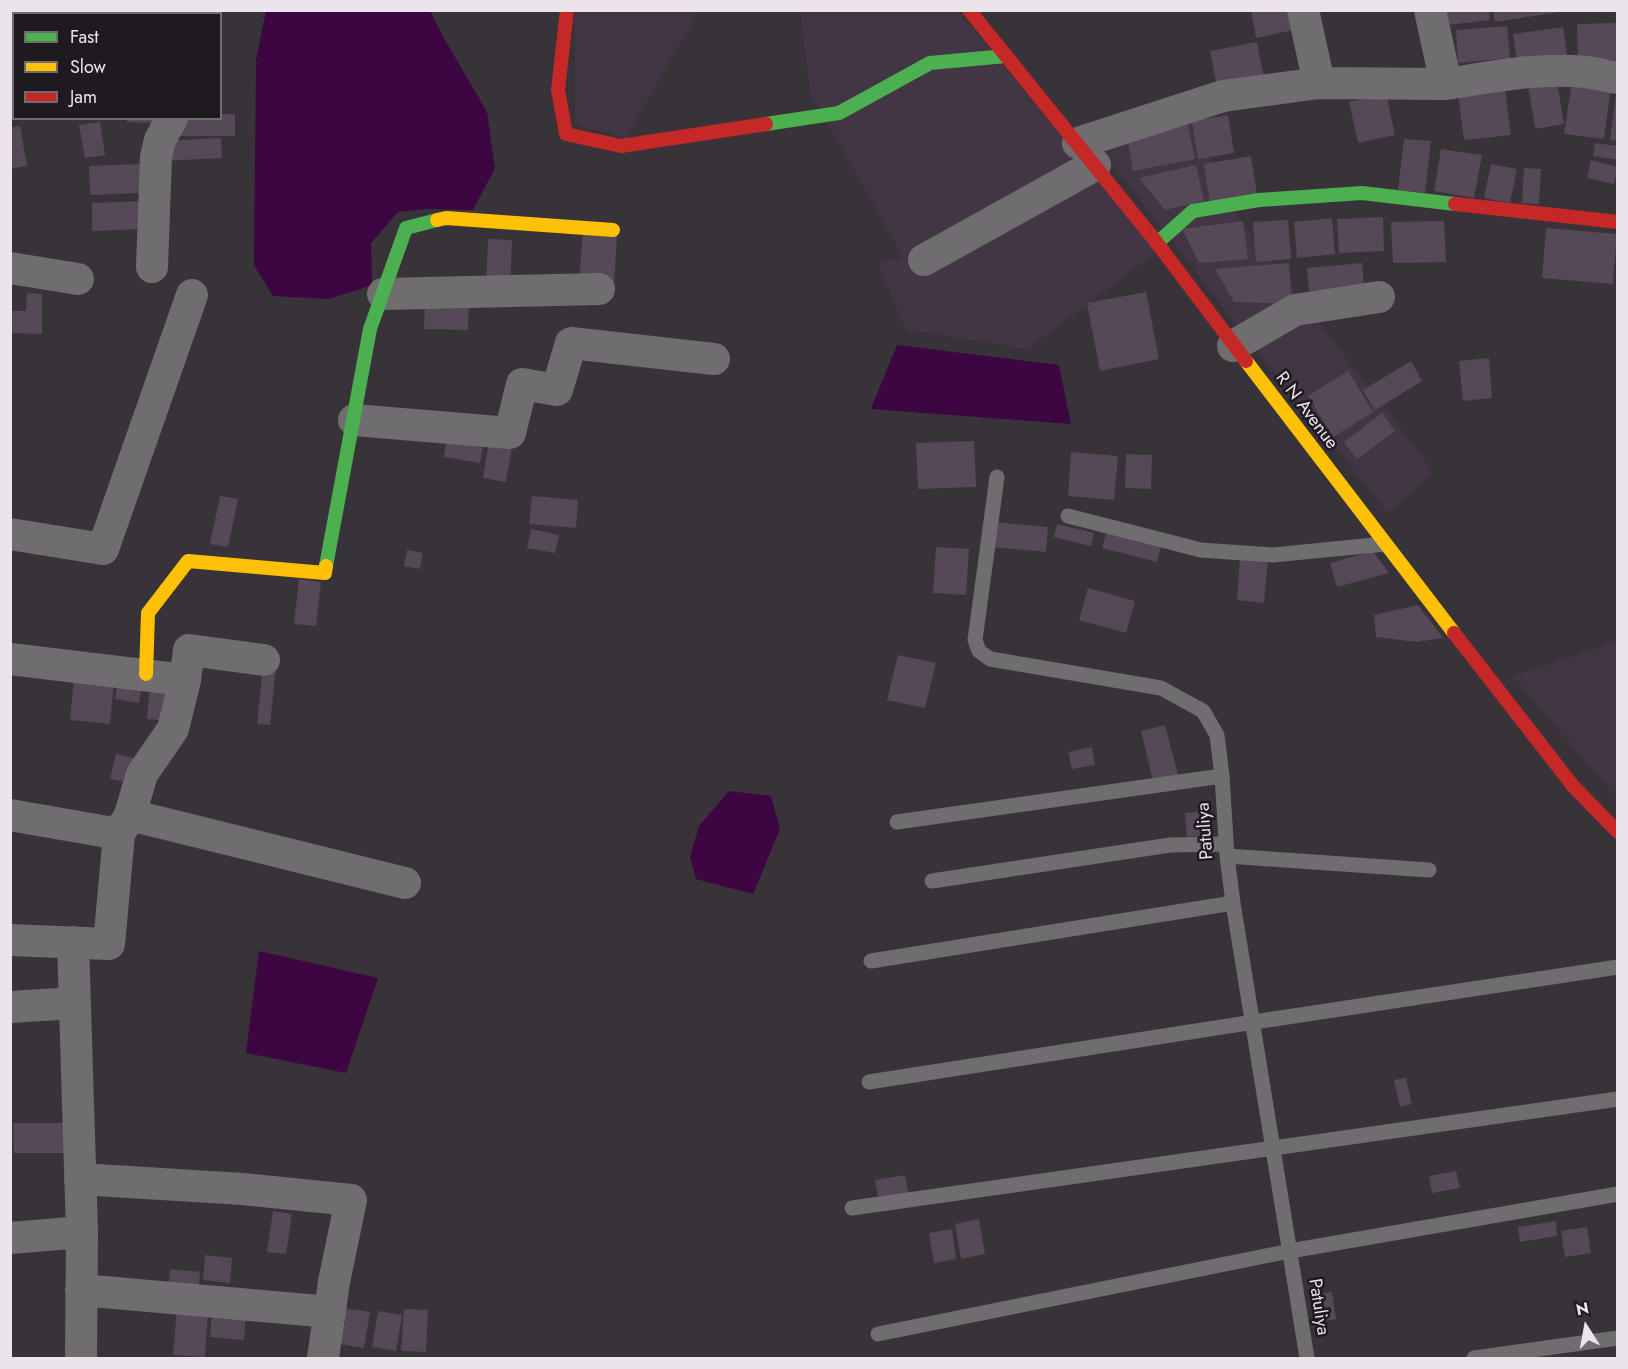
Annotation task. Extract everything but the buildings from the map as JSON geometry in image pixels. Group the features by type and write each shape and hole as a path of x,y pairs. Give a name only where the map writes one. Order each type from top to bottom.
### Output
{"street":[{"path":"567,10 558,90 566,134 621,146 839,113 930,63 1006,56"},
{"name":"R N Avenue","path":"969,10 1157,243 1233,346 1573,786 1617,832"},
{"path":"1303,10 1319,83"},
{"path":"1430,10 1446,84"},
{"path":"924,260 1086,154 1223,96 1319,83 1446,84 1527,72 1587,72 1617,78"},
{"path":"152,267 156,157 160,140 171,120"},
{"path":"1157,243 1193,211 1259,200 1362,193 1617,222"},
{"path":"146,674 148,612 188,561 325,573 370,329 406,228 446,218 613,230"},
{"path":"10,268 78,279"},
{"path":"383,294 599,289"},
{"path":"10,534 103,549 192,295"},
{"path":"1233,346 1295,310 1379,297"},
{"path":"354,420 510,433 522,384 557,390 571,343 714,359"},
{"path":"10,940 110,944 125,825 142,774 173,729 185,680 189,650 264,660"},
{"path":"10,659 185,680"},
{"path":"10,815 125,825 405,883"},
{"path":"73,942 82,1232 81,1359"},
{"path":"10,1008 75,1003"},
{"path":"80,1179 243,1189 351,1200 323,1359"},
{"path":"10,1239 82,1232"},
{"path":"81,1290 330,1312"}],"lane":[{"name":"Patuliya","path":"998,477 975,640 979,651 990,659 1161,688 1203,711 1217,735 1226,850 1233,903 1307,1359"},
{"path":"1068,516 1201,550 1274,555 1385,544"},
{"path":"897,822 1222,776"},
{"path":"932,881 1170,845 1429,870"},
{"path":"871,961 1233,903"},
{"path":"870,1082 1617,967"},
{"path":"852,1208 1617,1099"},
{"path":"878,1334 1290,1251 1617,1194"},
{"path":"1474,1359 1617,1338"}],"shaded area":[{"path":"266,11 430,11 487,112 495,168 473,210 425,209 398,212 371,243 372,285 329,299 273,296 254,265 256,60"},
{"path":"575,11 699,11 626,138 575,125"},
{"path":"800,11 958,11 1157,252 1028,349 905,329 878,263 903,257 810,92"},
{"path":"1190,107 1236,215 1434,472 1388,513 1244,334 1085,128"},
{"path":"897,345 1059,365 1071,424 871,409"},
{"path":"1618,642 1617,798 1513,676"},
{"path":"729,791 771,796 780,829 753,894 696,879 690,857 699,826"},
{"path":"259,951 378,978 346,1073 246,1053"}],"traffic: fast":[{"path":"766,124 839,113 930,63 1006,56"},
{"path":"1157,243 1193,211 1259,200 1362,193 1455,204"},
{"path":"326,566 370,329 406,228 437,220"}],"traffic: slow":[{"path":"437,220 446,218 613,230"},
{"path":"1246,361 1454,633"},
{"path":"146,674 148,613 188,561 325,573 326,566"}],"traffic: jam":[{"path":"567,10 558,90 566,134 621,146 766,124"},
{"path":"969,10 1157,243 1246,361"},
{"path":"1455,204 1618,222"},
{"path":"1454,633 1573,786 1618,832"}]}
